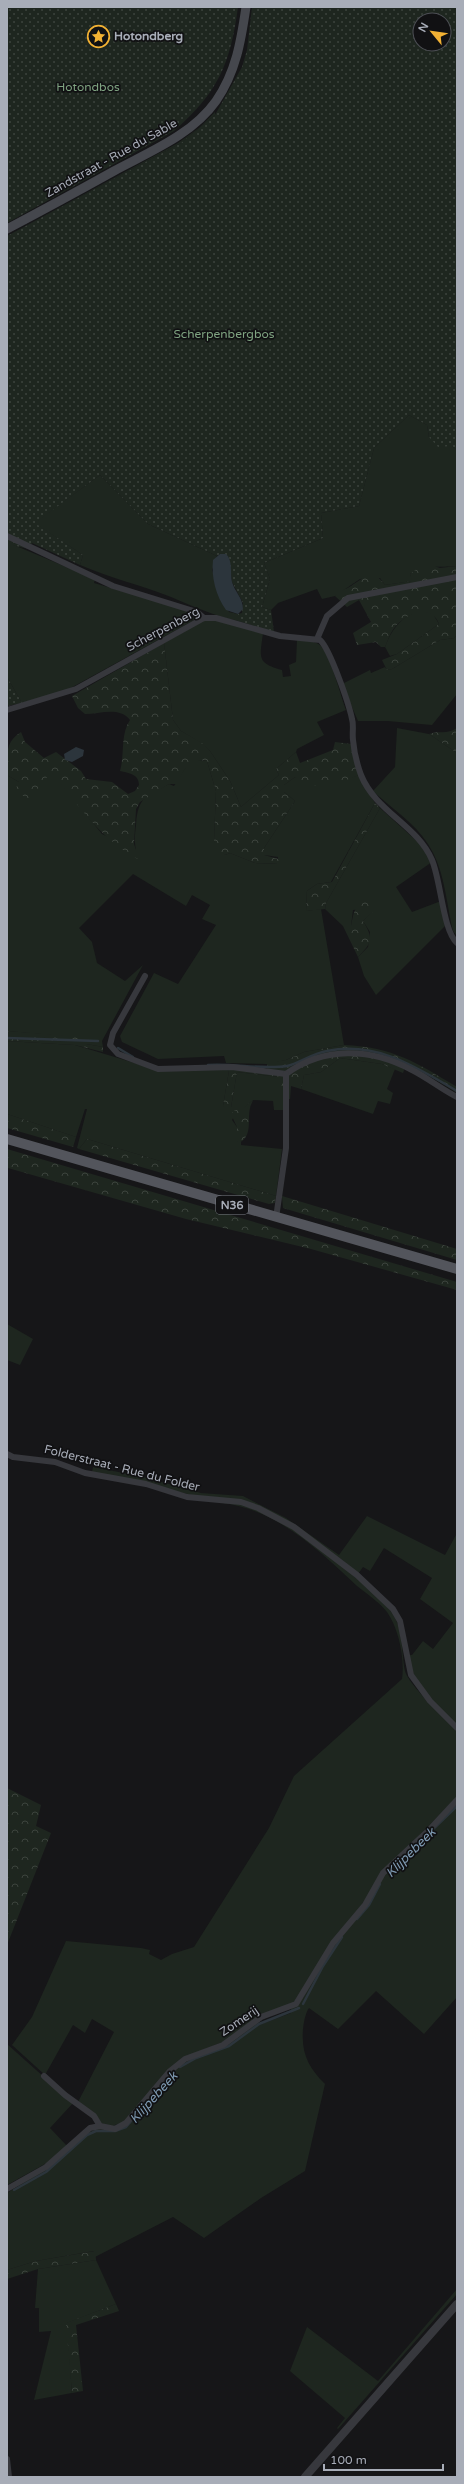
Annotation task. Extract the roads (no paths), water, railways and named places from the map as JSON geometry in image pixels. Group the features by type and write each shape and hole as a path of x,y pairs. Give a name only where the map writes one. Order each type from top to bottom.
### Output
{"main road":[{"name":"Zandstraat - Rue du Sable","path":"7,229 170,141 200,118 215,102 234,67 241,46 246,7"},
{"name":"N36","path":"7,1139 276,1218 457,1269"}],"street":[{"path":"7,536 113,586 197,612 204,618"},
{"path":"457,577 348,598 334,608 327,616 317,639 323,643 328,653 352,720 354,752 364,781 378,803 407,828 429,853 439,882 448,929 457,943"},
{"name":"Scherpenberg","path":"7,710 76,689 204,618 216,618 280,636 317,639"},
{"path":"145,976 113,1033 110,1044 115,1052 158,1069 232,1067 286,1074 305,1062 321,1055 373,1054 413,1070 457,1097"},
{"path":"276,1218 286,1148 286,1074"},
{"name":"Folderstraat - Rue du Folder","path":"7,1454 13,1457 55,1462 85,1473 146,1484 191,1498 241,1502 258,1508 294,1527 343,1563 393,1610 400,1621 411,1675 430,1701 457,1728"},
{"name":"Zomerij","path":"7,2189 46,2167 90,2128 100,2126 115,2128 126,2123 170,2071 185,2059 223,2045 261,2018 296,2004 333,1943 365,1905 383,1873 429,1830 457,1800"},
{"path":"44,2076 65,2095 94,2116 100,2126"},
{"path":"305,2477 457,2304"},
{"path":"7,2459 9,2477"}],"waterway":[{"path":"7,1038 98,1041"},
{"path":"118,1048 133,1057"},
{"path":"208,1065 277,1067 291,1065 327,1051 345,1049 363,1050 395,1058 411,1065 457,1091"},
{"name":"Klijpebeek","path":"403,1858 457,1806"},
{"name":"Klijpebeek","path":"357,1919 369,1905 380,1884"},
{"name":"Klijpebeek","path":"303,2004 323,1966 342,1937"},
{"name":"Klijpebeek","path":"180,2067 196,2058 229,2046 259,2024 299,2008"},
{"name":"Klijpebeek","path":"164,2082 175,2071"},
{"name":"Klijpebeek","path":"14,2190 46,2172 87,2135 96,2131 115,2131 126,2127 144,2106"}],"place":[{"name":"Hotondberg","path":"99,36"}],"park label":[{"name":"Hotondbos","path":"88,87"},
{"name":"Scherpenbergbos","path":"224,334"}]}
